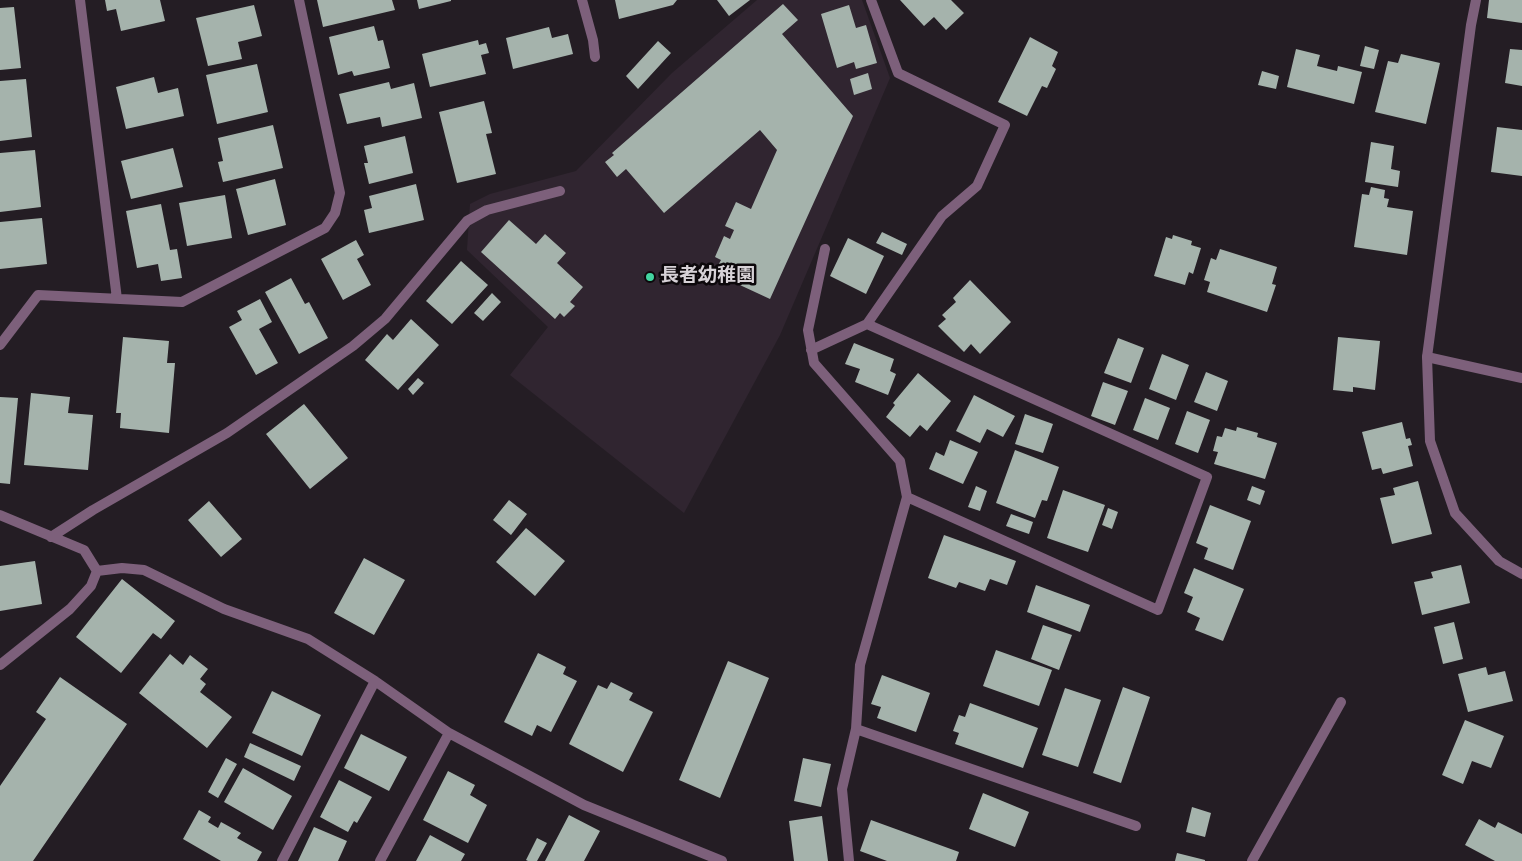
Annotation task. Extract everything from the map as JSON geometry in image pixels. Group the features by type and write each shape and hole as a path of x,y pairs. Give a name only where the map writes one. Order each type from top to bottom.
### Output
{"street":[{"path":"80,0 116,299"},
{"path":"0,345 38,295 182,302 325,228 335,213 340,192 299,0"},
{"path":"582,0 593,40 595,57"},
{"path":"811,350 867,324 942,216 977,186 1005,125 898,73 871,0"},
{"path":"1476,0 1471,25 1427,357 1430,441 1455,513 1500,561 1522,574"},
{"path":"51,537 93,510 226,434 354,346 385,319 467,221 487,210 560,191"},
{"path":"825,249 808,330 814,363 900,461 907,497 860,665 856,729 842,789 848,861"},
{"path":"867,324 1207,477 1158,610 907,497"},
{"path":"1427,357 1522,378"},
{"path":"0,515 84,550 97,571"},
{"path":"97,571 122,568 144,570 224,609 308,639 374,681 449,733 584,805 722,861"},
{"path":"0,665 70,609 91,586 97,571"},
{"path":"282,861 374,681"},
{"path":"1252,861 1341,702"},
{"path":"856,729 1136,826"},
{"path":"380,861 449,733"}],"shaded area":[{"name":"長者幼稚園","path":"757,0 862,0 890,78 780,335 684,513 510,375 548,327 467,250 470,204 490,194 576,171 672,73"}],"building":[{"path":"105,0 160,0 165,21 121,31 116,9 107,11"},
{"path":"317,0 392,0 395,10 323,27"},
{"path":"417,0 451,0 451,1 419,9"},
{"path":"615,0 677,0 673,5 619,19"},
{"path":"717,0 750,0 729,16"},
{"path":"900,0 951,0 964,13 946,30 934,17 924,26"},
{"path":"1489,0 1522,0 1522,23 1487,18"},
{"path":"783,4 798,20 782,34 853,116 770,299 714,273 721,260 715,257 724,236 730,239 734,230 725,226 736,202 751,209 777,150 760,130 664,213 626,169 617,177 605,162 614,155 612,153"},
{"path":"254,5 262,36 238,42 242,59 208,66 196,18"},
{"path":"849,5 856,28 866,25 877,63 856,69 854,62 837,68 821,14"},
{"path":"14,7 21,68 0,70 0,8"},
{"path":"374,26 378,41 383,40 390,68 354,76 352,71 338,75 329,37"},
{"path":"549,27 552,38 568,34 573,54 513,69 506,38"},
{"path":"1030,37 1058,52 1052,66 1056,69 1047,88 1042,86 1027,116 998,102"},
{"path":"478,40 479,45 486,43 489,53 481,55 486,74 430,87 422,54"},
{"path":"658,41 671,53 638,89 626,76"},
{"path":"1365,46 1379,50 1374,69 1360,66"},
{"path":"1296,49 1320,55 1317,66 1337,71 1338,66 1362,72 1354,104 1287,87"},
{"path":"1510,49 1522,50 1522,86 1505,83"},
{"path":"1401,54 1440,63 1426,124 1375,112 1388,61 1398,63"},
{"path":"257,64 268,112 217,124 206,75"},
{"path":"1262,71 1279,76 1276,89 1258,85"},
{"path":"868,73 872,89 854,95 850,79"},
{"path":"154,77 158,93 178,88 184,116 126,129 116,87"},
{"path":"26,79 32,137 0,141 0,81"},
{"path":"389,82 391,89 414,83 422,118 382,127 380,117 347,124 339,94"},
{"path":"484,101 492,133 486,134 496,174 457,183 439,112"},
{"path":"273,125 283,168 223,182 218,162 223,161 218,138"},
{"path":"1497,127 1522,130 1522,176 1491,172"},
{"path":"405,136 413,173 369,184 364,163 368,163 364,146"},
{"path":"1371,142 1394,146 1391,169 1400,171 1398,187 1365,182"},
{"path":"173,148 183,187 131,199 121,161"},
{"path":"35,150 41,207 0,212 0,153"},
{"path":"275,179 286,225 248,235 236,189"},
{"path":"416,184 424,220 369,233 364,210 372,208 369,196"},
{"path":"1371,187 1385,190 1384,198 1389,199 1387,207 1413,211 1407,255 1354,247 1362,194 1369,195"},
{"path":"225,195 232,238 187,246 179,203"},
{"path":"161,204 170,250 177,249 182,278 161,281 158,264 137,268 126,211"},
{"path":"42,218 47,264 0,269 0,222"},
{"path":"509,220 536,244 545,234 566,253 557,263 583,287 570,302 575,306 564,317 560,313 555,319 481,252"},
{"path":"882,232 907,244 902,255 876,243"},
{"path":"1173,235 1192,241 1191,245 1201,248 1193,274 1189,272 1185,285 1154,276 1166,237 1172,239"},
{"path":"848,238 884,256 866,294 830,276"},
{"path":"356,240 364,255 357,259 371,285 343,300 321,259"},
{"path":"1220,249 1277,267 1272,284 1276,285 1267,312 1207,292 1210,282 1204,280 1211,258 1216,260"},
{"path":"461,261 488,285 452,324 426,301"},
{"path":"291,278 305,304 309,302 328,338 299,354 265,292"},
{"path":"970,280 1011,322 980,354 971,344 964,352 938,326 946,319 942,315 956,302 953,298"},
{"path":"492,293 501,302 483,321 474,313"},
{"path":"260,299 272,322 259,329 278,363 256,375 229,327 242,320 237,311"},
{"path":"411,319 439,345 398,390 365,360 387,334 393,340"},
{"path":"123,337 169,341 167,363 175,363 169,433 120,428 121,413 116,413"},
{"path":"1338,337 1380,341 1375,390 1353,387 1353,392 1333,390"},
{"path":"1118,338 1144,348 1131,383 1104,373"},
{"path":"854,343 894,359 890,371 896,374 888,395 855,382 860,369 845,364"},
{"path":"1162,354 1189,365 1176,400 1149,389"},
{"path":"1206,372 1228,381 1217,411 1194,402"},
{"path":"918,373 951,401 927,431 920,425 910,437 886,417 895,405 893,403"},
{"path":"418,378 424,383 413,395 408,389"},
{"path":"1103,382 1128,391 1115,425 1091,416"},
{"path":"31,393 70,397 68,413 93,415 88,470 24,465"},
{"path":"974,395 1015,416 1003,437 987,429 980,443 956,431"},
{"path":"0,397 18,398 10,484 0,483"},
{"path":"1145,398 1170,408 1158,440 1133,430"},
{"path":"304,404 348,458 310,489 266,434"},
{"path":"1187,411 1210,420 1198,453 1175,444"},
{"path":"1025,414 1053,424 1043,453 1015,444"},
{"path":"1402,422 1406,439 1410,438 1412,445 1408,446 1413,466 1383,474 1381,468 1372,470 1362,432"},
{"path":"1237,427 1258,433 1257,437 1277,443 1265,479 1214,464 1218,452 1213,451 1217,436 1222,437 1225,428 1236,431"},
{"path":"950,440 978,452 963,484 929,469 936,452 944,456"},
{"path":"1015,450 1059,467 1047,501 1042,500 1035,518 996,503"},
{"path":"1418,481 1432,534 1392,544 1380,498 1395,495 1393,488"},
{"path":"976,486 987,491 980,511 968,507"},
{"path":"1252,486 1265,491 1260,505 1247,500"},
{"path":"1063,490 1105,505 1088,552 1047,538"},
{"path":"509,500 527,514 511,535 493,520"},
{"path":"209,501 242,539 221,557 188,520"},
{"path":"1210,505 1251,521 1233,570 1204,559 1208,548 1196,543"},
{"path":"1108,508 1118,512 1112,529 1102,525"},
{"path":"1011,514 1033,522 1029,534 1006,526"},
{"path":"526,528 565,561 535,596 496,562"},
{"path":"944,535 1016,561 1007,585 990,579 985,591 959,582 956,588 928,578"},
{"path":"364,558 405,580 374,635 334,613"},
{"path":"35,561 42,604 0,611 0,566"},
{"path":"1461,565 1470,603 1422,615 1414,582 1433,578 1431,572"},
{"path":"1194,568 1244,589 1223,641 1195,630 1200,618 1187,612 1193,597 1184,593"},
{"path":"122,579 175,621 161,639 153,633 121,673 76,637"},
{"path":"1036,585 1090,605 1080,632 1027,612"},
{"path":"1454,622 1463,659 1443,664 1434,627"},
{"path":"1043,625 1072,635 1059,670 1031,659"},
{"path":"996,650 1052,670 1039,706 983,686"},
{"path":"538,653 566,667 563,674 577,681 551,732 537,725 532,736 504,722"},
{"path":"170,654 183,665 190,655 208,669 200,679 206,684 200,692 232,717 207,748 139,693"},
{"path":"728,661 769,678 720,798 679,780"},
{"path":"1486,667 1488,675 1505,671 1513,701 1468,712 1458,674"},
{"path":"882,675 930,693 916,732 877,718 881,707 871,704"},
{"path":"60,677 127,724 33,861 0,861 0,786 46,719 36,712"},
{"path":"611,682 633,693 629,700 653,712 623,772 569,744 598,685 607,689"},
{"path":"1123,687 1150,697 1121,783 1093,773"},
{"path":"1065,688 1101,700 1078,767 1042,755"},
{"path":"272,691 321,715 302,756 252,733"},
{"path":"970,703 1038,728 1023,768 955,744 959,733 953,731 959,715 965,717"},
{"path":"1465,720 1504,736 1491,768 1472,761 1463,784 1442,775"},
{"path":"361,734 407,757 389,791 344,768"},
{"path":"250,743 301,766 294,781 244,757"},
{"path":"226,758 237,764 218,798 208,792"},
{"path":"803,758 831,764 821,807 794,801"},
{"path":"243,768 292,796 273,830 224,802"},
{"path":"448,771 475,785 470,795 487,805 468,843 423,820"},
{"path":"339,780 372,797 357,823 354,821 348,832 320,817"},
{"path":"983,793 1029,812 1015,847 969,829"},
{"path":"1192,807 1211,813 1205,837 1186,832"},
{"path":"199,810 211,817 208,822 218,828 221,822 241,833 237,838 262,852 257,861 221,861 183,839"},
{"path":"569,815 600,831 584,861 545,861"},
{"path":"822,816 828,861 794,861 789,821"},
{"path":"1479,819 1495,828 1498,822 1522,834 1522,861 1495,861 1465,845"},
{"path":"871,820 959,852 956,861 887,861 860,851"},
{"path":"314,827 347,841 338,861 298,861"},
{"path":"430,835 465,854 461,861 416,861"},
{"path":"537,838 547,843 537,861 528,861 526,860"},
{"path":"1177,853 1205,860 1205,861 1175,861"}],"place":[{"name":"長者幼稚園","path":"650,277"}]}
